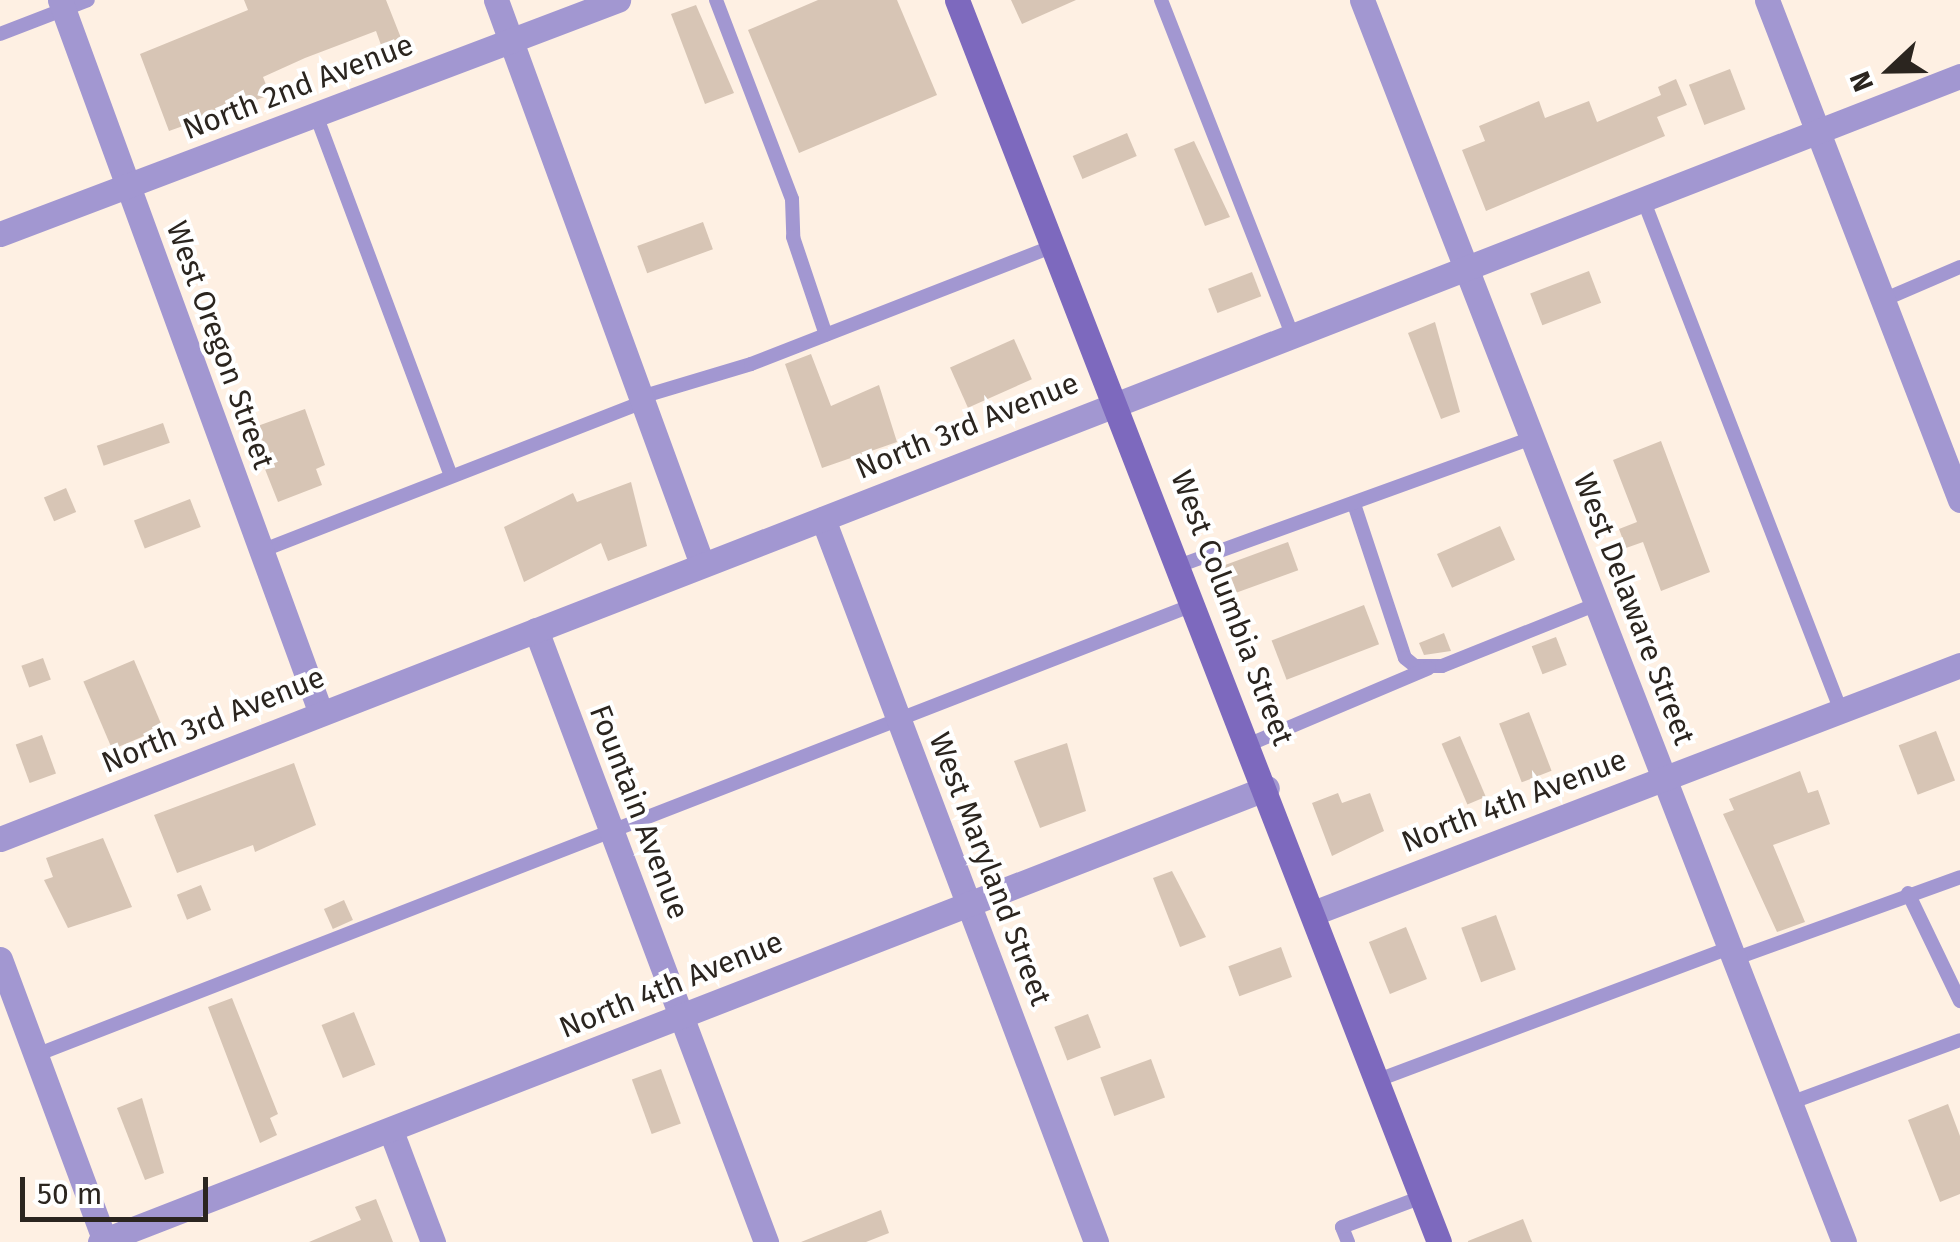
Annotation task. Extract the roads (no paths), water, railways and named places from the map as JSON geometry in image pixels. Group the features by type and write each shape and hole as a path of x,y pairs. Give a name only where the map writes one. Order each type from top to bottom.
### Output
{"main road":[{"name":"West Columbia Street","path":"957,0 1118,401 1439,1242"}],"street":[{"path":"496,0 702,564"},
{"name":"North 2nd Avenue","path":"0,234 511,42 580,7 618,0"},
{"name":"West Delaware Street","path":"1362,0 1844,1242"},
{"path":"1767,0 1883,300 1954,466 1960,500"},
{"name":"West Oregon Street","path":"62,4 320,712"},
{"name":"North 3rd Avenue","path":"0,839 1960,76"},
{"name":"West Maryland Street","path":"824,519 1096,1242"},
{"name":"Fountain Avenue","path":"536,630 766,1242"},
{"name":"North 4th Avenue","path":"1316,912 1960,665"},
{"name":"North 4th Avenue","path":"103,1241 1267,788"},
{"path":"0,959 103,1241"},
{"path":"391,1132 433,1242"}],"lane":[{"path":"0,34 62,4 88,0"},
{"path":"716,0 792,199 793,236 826,335"},
{"path":"1160,0 1292,334"},
{"path":"316,115 451,476"},
{"path":"1643,200 1841,710"},
{"path":"260,550 642,400 826,335 1056,246"},
{"path":"1883,300 1960,267"},
{"path":"1181,565 1532,438"},
{"path":"1354,504 1405,658 1429,668"},
{"path":"36,1056 900,723 1196,603"},
{"path":"1250,744 1429,668 1597,604"},
{"path":"1378,1080 1960,877"},
{"path":"1908,893 1960,1001"},
{"path":"1790,1103 1960,1040"},
{"path":"1348,1242 1342,1227 1422,1197"}]}
